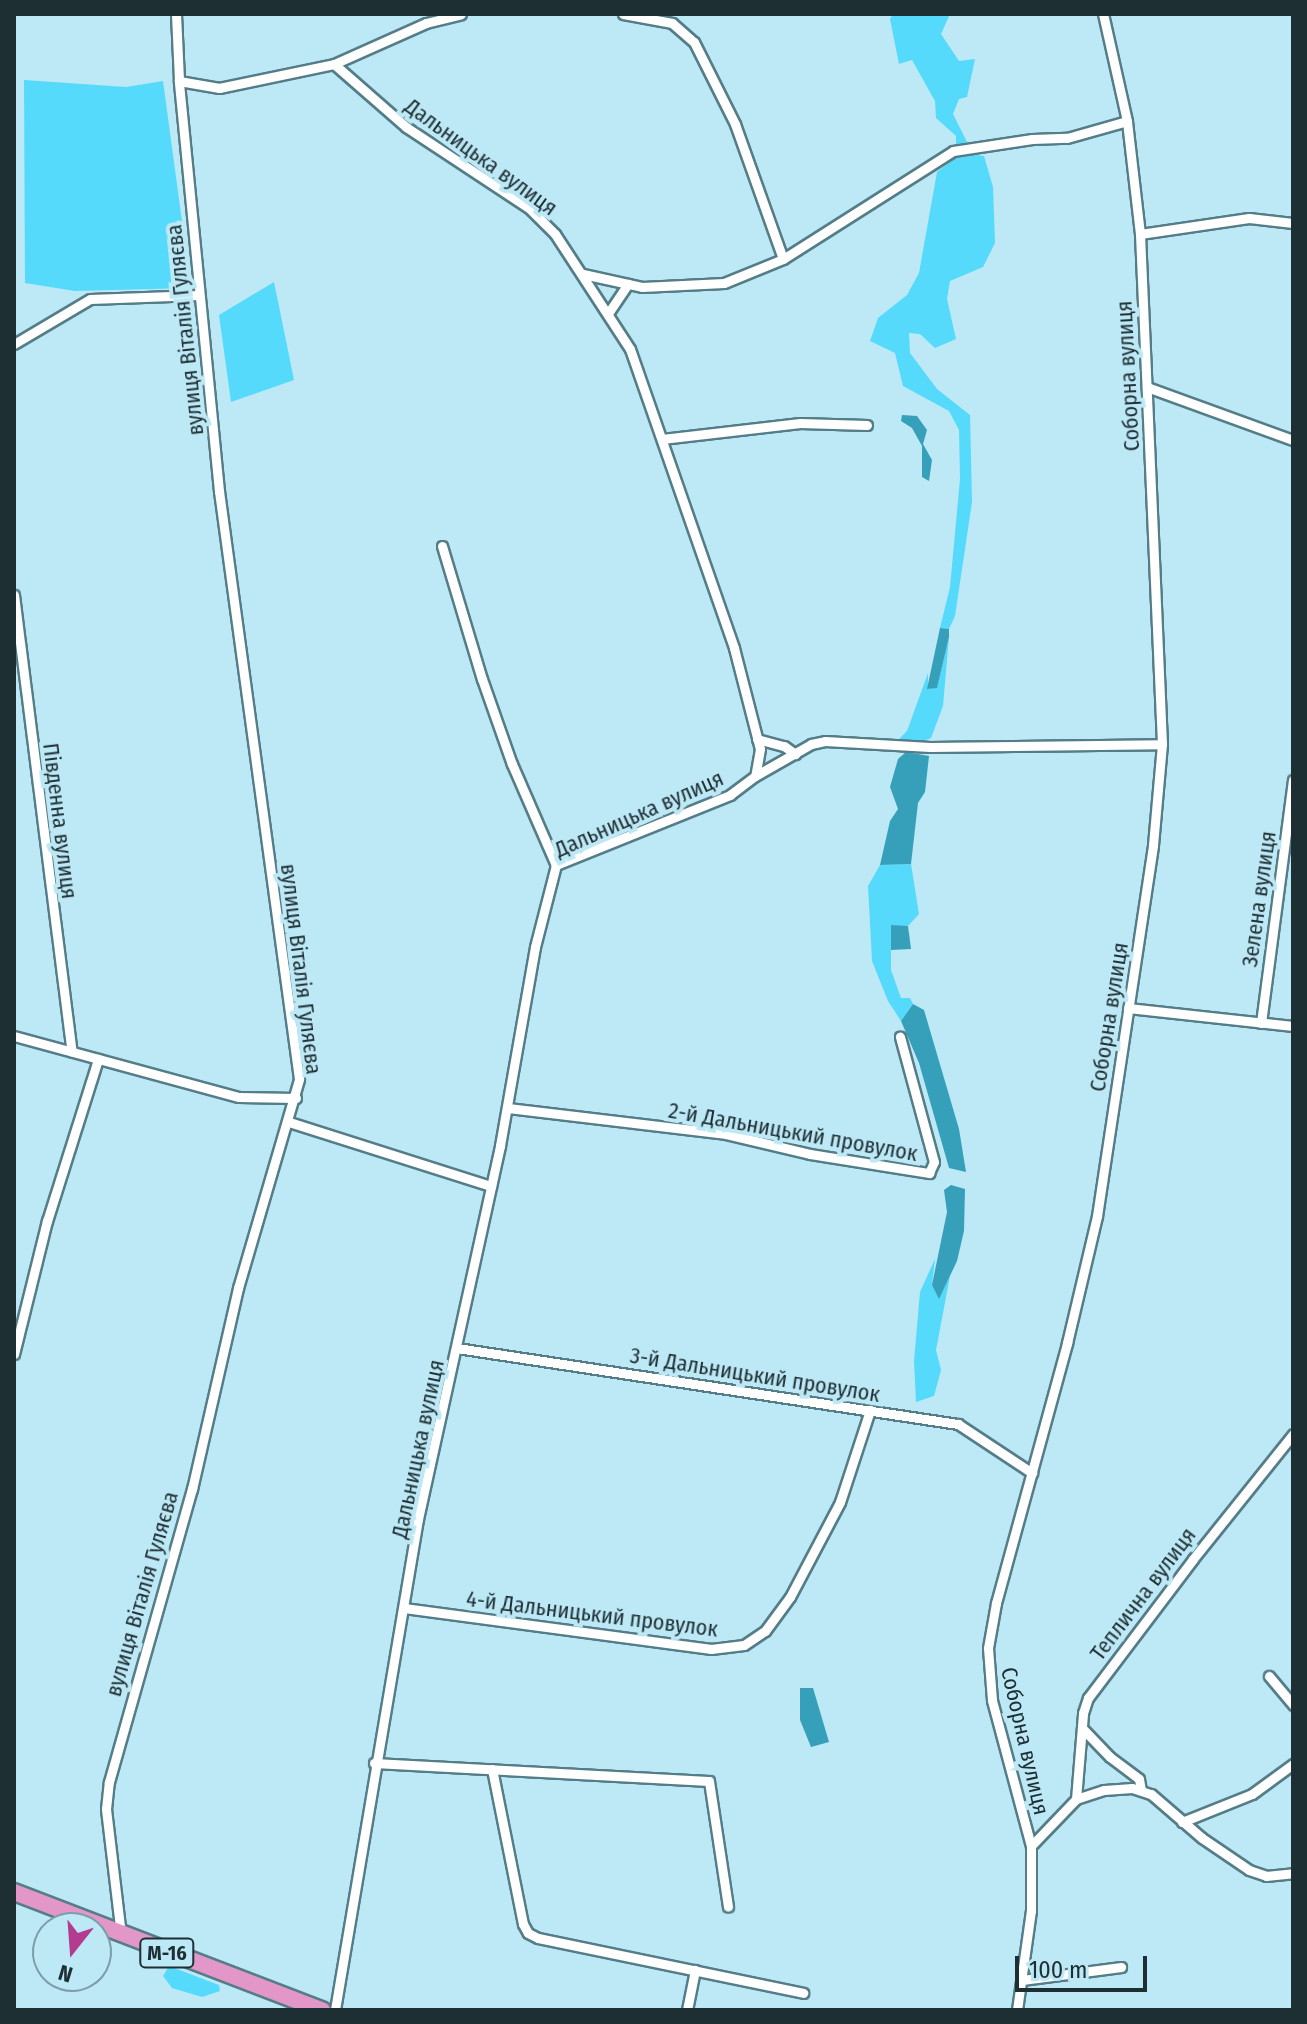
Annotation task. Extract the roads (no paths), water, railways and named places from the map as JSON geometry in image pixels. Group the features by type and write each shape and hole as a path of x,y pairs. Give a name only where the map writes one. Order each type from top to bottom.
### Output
{"highway":[{"name":"М-16","path":"14,1892 300,2007 322,2010"}],"street":[{"path":"176,14 179,81 219,88 334,64 426,23 461,14"},
{"path":"623,14 672,23 694,42 735,124 783,259"},
{"name":"Соборна вулиця","path":"1017,2010 1031,1911 1031,1846 992,1700 987,1660 996,1603 1097,1216 1153,845 1162,744 1140,234 1127,121 1103,14"},
{"name":"Дальницька вулиця","path":"334,64 406,127 540,218 609,312 630,349 734,648 761,759 755,776 730,795 556,865 535,947 508,1108 418,1519 374,1763 335,2010"},
{"name":"вулиця Віталія Гуляєва","path":"121,1935 106,1809 109,1782 192,1489 238,1288 289,1122 299,1079 219,491 179,81"},
{"path":"583,274 595,273 628,284 667,288 724,283 783,259 958,150 1032,139 1067,138 1127,121"},
{"path":"1140,234 1249,218 1293,223"},
{"path":"609,312 628,284"},
{"path":"14,344 90,299 199,295"},
{"path":"1147,387 1293,440"},
{"path":"662,439 800,423 867,425"},
{"path":"442,546 482,679 512,764 556,865"},
{"name":"Південна вулиця","path":"14,595 72,1051"},
{"path":"757,739 784,746 795,754"},
{"path":"755,776 825,741 930,747 1162,744"},
{"name":"Зелена вулиця","path":"1261,1023 1293,780"},
{"path":"1128,1008 1293,1026"},
{"path":"14,1036 239,1097 296,1098"},
{"name":"2-й Дальницький провулок","path":"508,1108 726,1134 810,1154 929,1173 934,1162 900,1037"},
{"path":"14,1354 47,1221 98,1059"},
{"path":"289,1122 491,1186"},
{"name":"3-й Дальницький провулок","path":"457,1348 966,1427 1009,1462 1032,1473"},
{"name":"4-й Дальницький провулок","path":"404,1608 711,1649 733,1649 744,1645 765,1631 790,1597 840,1502 870,1410"},
{"name":"Теплична вулиця","path":"1076,1799 1085,1704 1293,1434"},
{"path":"1269,1676 1293,1705"},
{"path":"1082,1728 1110,1757 1139,1779 1141,1790"},
{"path":"374,1763 709,1781 728,1907"},
{"path":"1182,1822 1252,1794 1293,1764"},
{"path":"492,1769 523,1924 528,1933 538,1938 803,1993"},
{"path":"1031,1846 1076,1799 1104,1790 1141,1790 1257,1874 1277,1876 1293,1873"},
{"path":"1022,1980 1121,1967"},
{"path":"687,2010 695,1970"}]}
